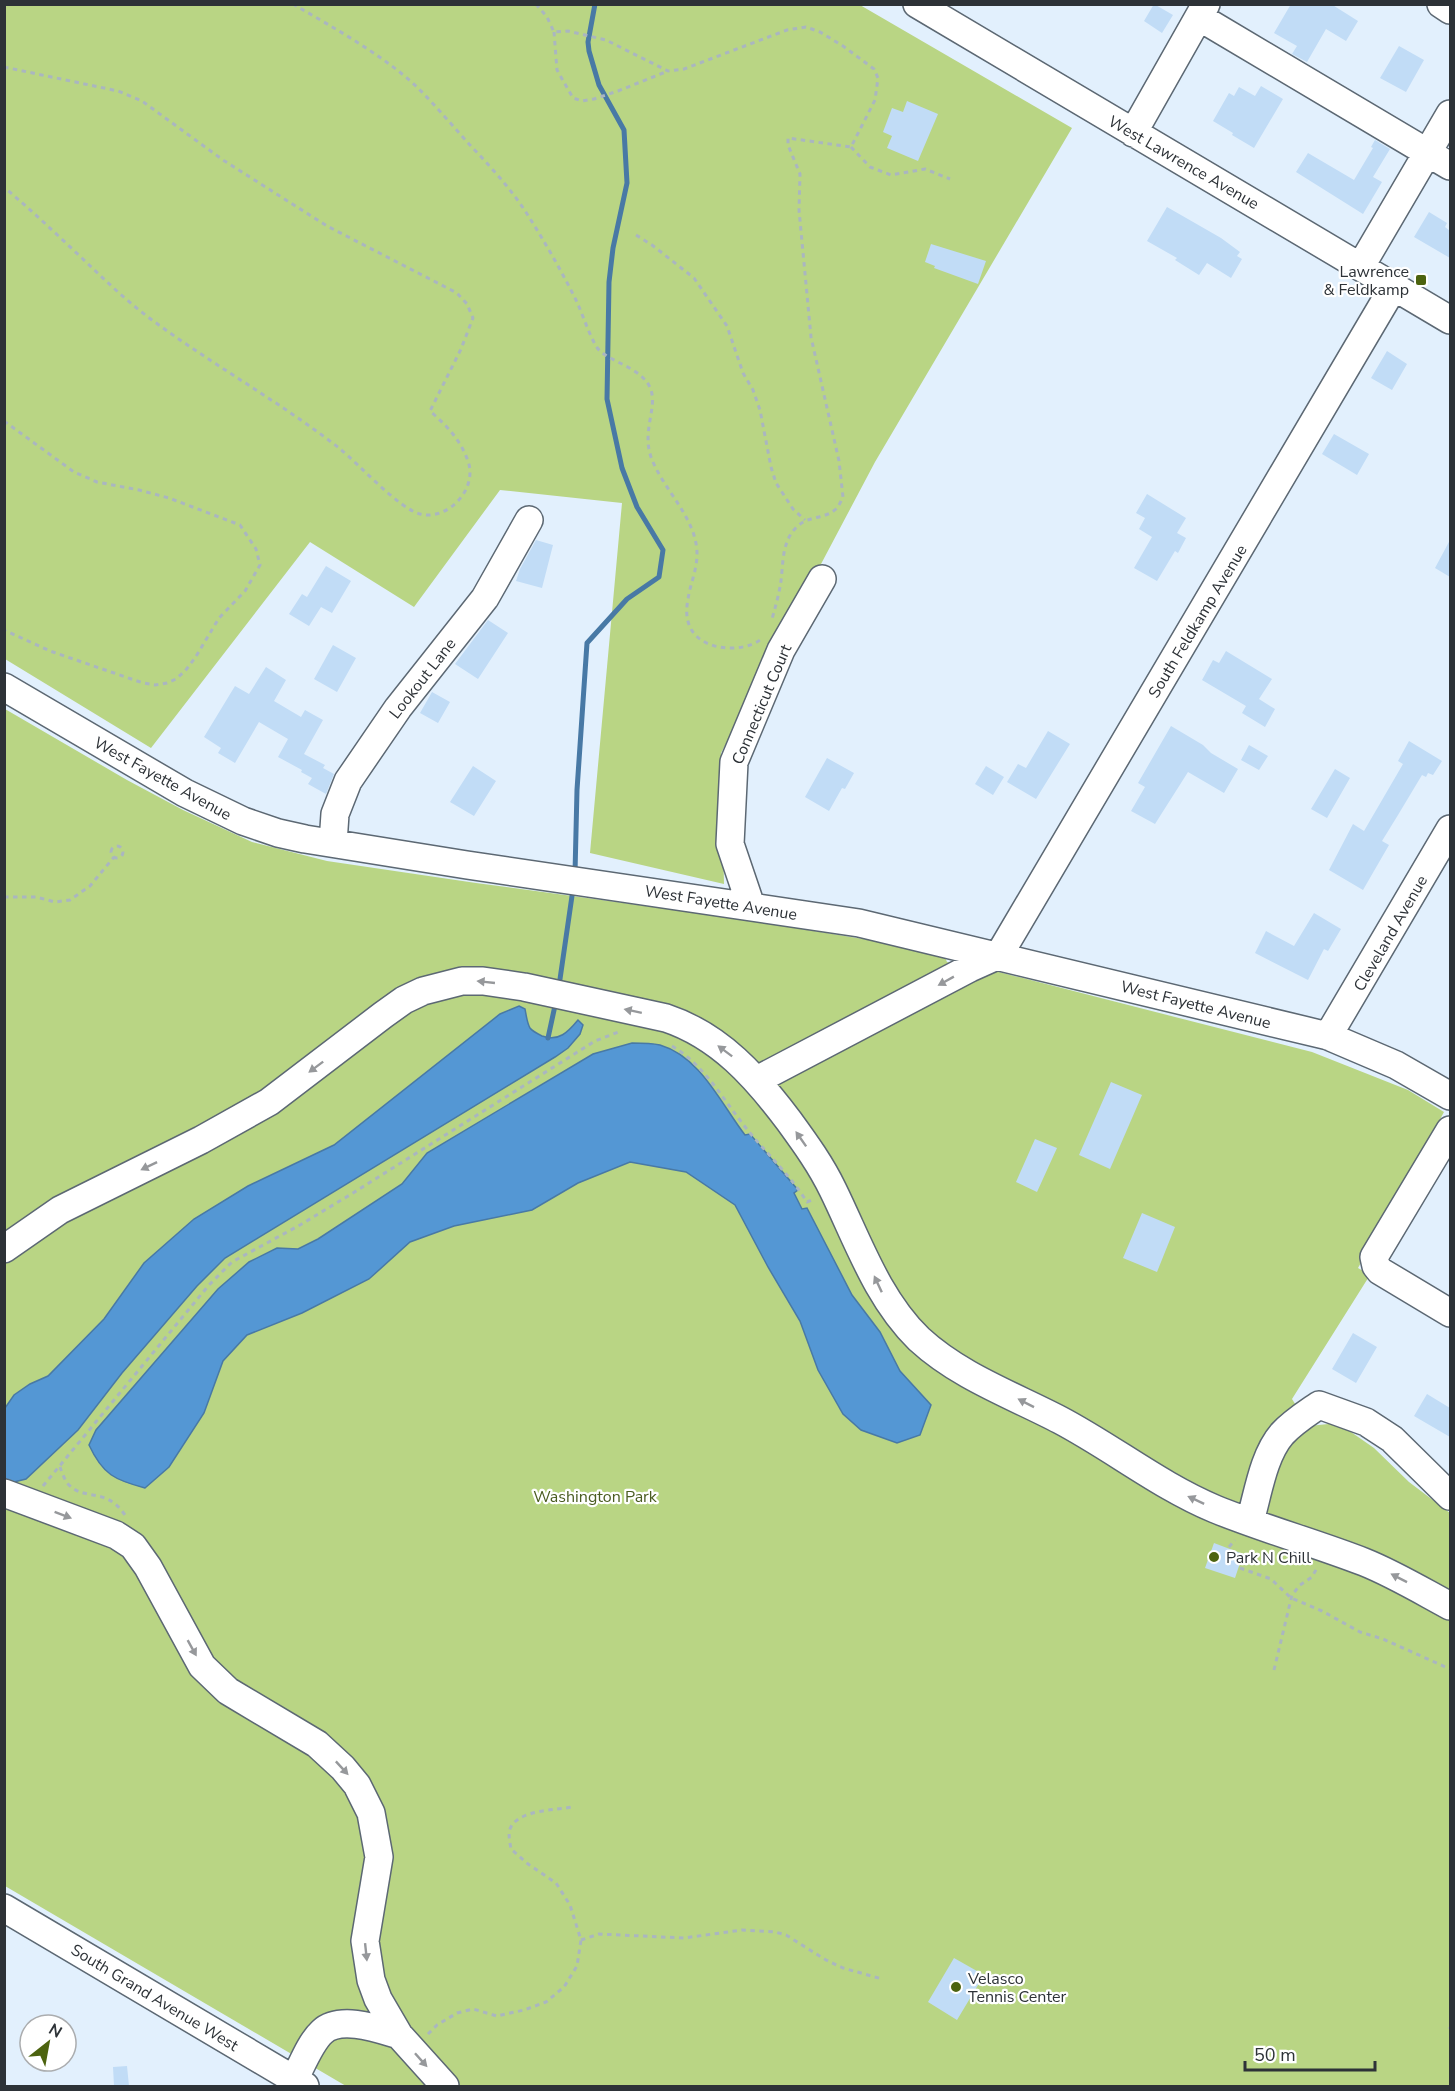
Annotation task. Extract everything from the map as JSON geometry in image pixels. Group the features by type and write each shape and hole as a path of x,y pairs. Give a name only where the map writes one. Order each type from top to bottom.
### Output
{"street":[{"name":"West Lawrence Avenue","path":"917,4 1450,320"},
{"path":"1441,4 1450,10"},
{"path":"1133,132 1203,11 1439,159"},
{"path":"1361,266 1439,159 1450,114"},
{"name":"South Feldkamp Avenue","path":"999,955 1394,286"},
{"name":"Lookout Lane","path":"333,843 335,814 348,781 398,708 485,598 530,520"},
{"name":"Connecticut Court","path":"751,906 730,844 734,762 781,650 822,579"},
{"name":"West Fayette Avenue","path":"4,687 185,793 233,816 278,833 859,923 1328,1036 1396,1065 1450,1096"},
{"name":"Cleveland Avenue","path":"1328,1036 1450,830"},
{"path":"757,1080 999,955"},
{"path":"4,1249 60,1210 201,1140 269,1102 397,1005 423,991 462,981 483,981 573,998 680,1023 711,1040 757,1080 821,1168 883,1295 918,1337 954,1367 1064,1422 1185,1495 1215,1509 1366,1563 1450,1606"},
{"path":"1450,1130 1374,1257 1380,1271 1450,1313"},
{"path":"1250,1521 1270,1455 1280,1436 1295,1421 1319,1405 1366,1422 1392,1439 1450,1496"},
{"path":"6,1494 116,1535 133,1546 148,1567 202,1666 228,1690 317,1744 343,1768 357,1785 371,1813 379,1857 365,1941 367,1959 378,1999 405,2042 445,2086"},
{"name":"South Grand Avenue West","path":"4,1908 297,2084"},
{"path":"297,2084 323,2030 342,2023 358,2024 405,2042"}],"path":[{"path":"293,4 373,53 416,86 487,162 528,214 564,276 597,348 646,380 651,391 652,403 647,431 651,457 658,474 684,514 696,540 696,567 687,603 687,615 692,630 700,639 718,646 736,648 753,645 767,632"},
{"path":"536,4 547,17 554,32 557,70 573,98 582,101 618,91 668,71 684,69 787,30 806,27 820,32 874,69 878,78 875,100 851,147"},
{"path":"554,32 568,31 606,40 668,71"},
{"path":"4,67 118,91 142,102 223,160 327,226 457,293 467,304 473,318 461,349 430,411 457,437 469,463 468,480 460,498 451,509 436,514 420,514 404,506 340,449 116,292 4,187"},
{"path":"770,625 788,539 796,527 806,520 824,516 835,510 843,498 843,482 811,338 799,210 800,174 788,145 788,138 851,147 870,167 891,176 925,169 950,179"},
{"path":"636,235 694,278 727,326 743,373 753,390 760,410 776,483 793,509 806,520"},
{"path":"4,422 81,476 97,482 169,498 240,525 256,549 260,565 245,591 219,618 195,658 176,679 167,683 155,685 143,683 50,651 4,630"},
{"path":"121,847 123,855 118,858 114,857 111,852 113,848 121,847"},
{"path":"4,897 36,897 55,902 70,900 90,886 114,857"},
{"path":"38,1492 209,1285 232,1263 300,1225 596,1041 627,1029"},
{"path":"666,1042 704,1071 746,1128 795,1184 807,1202 815,1198"},
{"path":"60,1466 67,1482 82,1493 113,1500 122,1510 127,1522"},
{"path":"1274,1670 1291,1598 1300,1585 1314,1574 1319,1565"},
{"path":"1240,1568 1271,1579 1291,1598 1310,1608 1322,1611 1360,1632 1383,1639 1450,1670"},
{"path":"405,2042 457,2013 473,2010 497,2016 524,2010 546,2002 564,1987 577,1966 581,1940 570,1905 556,1883 511,1849 509,1831 515,1820 535,1812 573,1807"},
{"path":"581,1940 599,1934 684,1938 742,1930 776,1932 786,1935 843,1968 882,1979"}],"green space":[{"path":"4,5 860,5 1072,128 875,462 721,753 724,884 590,853 622,503 500,490 414,607 310,542 151,748 5,659"},
{"name":"Washington Park","path":"5,709 127,780 183,810 252,842 327,861 734,918 900,945 944,955 947,962 988,973 995,971 1312,1052 1408,1090 1444,1112 1358,1268 1370,1275 1292,1399 1309,1426 1338,1423 1374,1448 1409,1482 1450,1513 1450,2086 346,2086 5,1886"}],"water":[{"path":"519,1006 525,1009 530,1028 542,1036 558,1037 567,1032 578,1020 583,1025 580,1034 568,1048 555,1057 225,1258 197,1286 122,1373 78,1430 26,1479 10,1483 5,1481 5,1408 14,1395 48,1376 104,1319 144,1263 194,1219 248,1186 334,1145 500,1014"},
{"path":"632,1043 660,1045 687,1060 709,1083 745,1135 750,1134 798,1190 794,1193 802,1209 807,1208 852,1295 880,1332 900,1371 931,1405 920,1435 897,1443 861,1430 843,1414 818,1370 800,1321 735,1205 686,1172 630,1162 578,1183 532,1210 454,1226 410,1242 369,1279 302,1313 247,1335 223,1361 204,1413 169,1467 145,1488 118,1479 99,1463 89,1445 96,1430 218,1289 249,1262 277,1248 298,1249 318,1239 402,1184 427,1153 593,1054"}],"building":[{"path":"1154,4 1173,15 1162,33 1144,21"},
{"path":"1291,4 1331,4 1358,21 1346,41 1326,29 1307,62 1292,54 1297,46 1274,33"},
{"path":"1399,46 1424,60 1406,92 1380,78"},
{"path":"1261,86 1283,99 1254,148 1213,121 1229,93 1234,96 1239,87 1255,96"},
{"path":"907,101 938,114 918,161 887,148 892,136 883,132 892,108 903,112"},
{"path":"1375,140 1390,149 1373,177 1382,182 1363,214 1296,172 1308,153 1354,180 1373,148 1371,147"},
{"path":"1167,207 1221,238 1240,252 1237,256 1242,259 1231,278 1207,263 1199,275 1175,260 1177,258 1147,241"},
{"path":"1429,212 1447,223 1445,227 1450,231 1450,258 1414,237"},
{"path":"931,244 986,261 978,284 934,268 935,266 925,262"},
{"path":"1387,351 1407,364 1392,390 1371,378"},
{"path":"1334,434 1369,454 1357,475 1322,454"},
{"path":"1147,494 1186,518 1177,533 1186,538 1178,553 1175,551 1157,581 1134,568 1152,537 1139,529 1145,518 1136,513"},
{"path":"536,540 553,545 542,588 516,581"},
{"path":"1450,540 1450,577 1435,568"},
{"path":"326,566 351,581 332,613 321,607 309,626 289,614 302,594 307,597"},
{"path":"488,620 508,633 478,679 455,664"},
{"path":"333,645 356,658 337,692 314,679"},
{"path":"1226,651 1272,679 1259,699 1275,709 1265,727 1242,713 1246,706 1202,680 1213,660 1219,663"},
{"path":"266,667 286,680 274,701 301,717 305,710 323,720 304,754 325,765 323,768 334,774 326,794 308,784 312,778 301,772 302,770 278,757 288,739 259,722 235,763 218,753 221,748 204,737 235,686 249,694"},
{"path":"432,692 450,702 438,723 420,713"},
{"path":"1171,726 1238,769 1224,793 1188,772 1155,824 1131,811 1145,787 1138,783"},
{"path":"1048,731 1070,744 1036,799 1007,782 1018,764 1026,768"},
{"path":"1409,741 1442,761 1433,775 1428,773 1426,777 1422,775 1382,841 1389,845 1363,890 1329,870 1353,824 1364,831 1403,764 1398,761"},
{"path":"1249,745 1268,756 1259,770 1241,760"},
{"path":"827,758 854,773 829,811 805,797"},
{"path":"473,766 496,781 474,816 450,802"},
{"path":"986,766 1004,777 993,795 975,784"},
{"path":"1335,769 1350,778 1327,818 1311,809"},
{"path":"1314,913 1341,929 1328,951 1324,949 1308,980 1255,953 1266,931 1294,946"},
{"path":"1111,1082 1142,1095 1110,1169 1079,1155"},
{"path":"1035,1139 1057,1148 1037,1192 1016,1182"},
{"path":"1142,1213 1175,1227 1157,1272 1123,1258"},
{"path":"1353,1333 1377,1347 1356,1383 1332,1369"},
{"path":"1427,1394 1450,1408 1450,1437 1414,1416"},
{"path":"1214,1543 1243,1554 1235,1578 1205,1568"},
{"path":"954,1958 984,1975 957,2020 928,2002"},
{"path":"127,2066 129,2086 114,2086 113,2067"}],"waterway":[{"path":"575,873 577,790 587,643 627,599 659,577 663,550 637,507 622,468 607,399 609,282 613,248 627,183 624,130 599,85 589,51 588,42 595,4"},
{"path":"559,986 573,889"},
{"path":"548,1038 556,1001"}],"place":[{"name":"Lawrence & Feldkamp","path":"1421,280"},
{"name":"Park N Chill","path":"1214,1557"},
{"name":"Velasco Tennis Center","path":"956,1987"}]}
